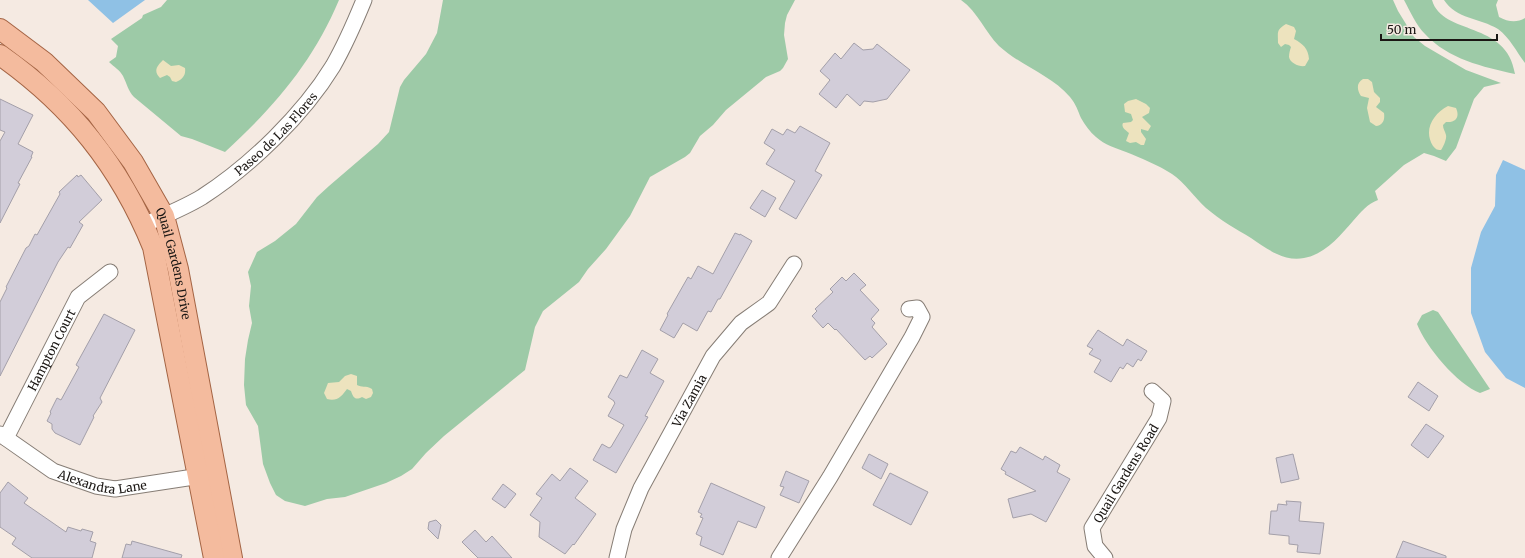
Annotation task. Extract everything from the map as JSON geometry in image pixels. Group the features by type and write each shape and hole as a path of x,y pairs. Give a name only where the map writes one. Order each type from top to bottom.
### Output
{"main road":[{"name":"Quail Gardens Drive","path":"0,28 44,62 96,112 133,162 164,216 178,269 207,475 214,558"},
{"name":"Quail Gardens Drive","path":"0,55 40,85 76,119 95,143 119,178 144,225 154,247 207,475 232,558"}],"street":[{"name":"Paseo de Las Flores","path":"144,225 201,197 227,179 256,155 284,128 307,101 333,66 356,20 364,0"},
{"name":"Via Zamia","path":"617,558 624,530 641,488 713,356 741,323 769,303 794,264"},
{"name":"Hampton Court","path":"3,436 78,297 110,272"},
{"path":"779,558 830,477 922,317 917,308 909,309"},
{"name":"Quail Gardens Road","path":"1105,558 1096,546 1092,528 1159,418 1163,401 1152,391"},
{"name":"Alexandra Lane","path":"3,436 53,471 96,486 115,489 207,475"}],"green space":[{"path":"167,0 339,0 317,44 291,82 260,118 225,152 181,136 132,95 122,74 109,62 116,57 118,46 111,39 142,18 143,15 161,7"},
{"path":"443,0 795,0 787,15 785,23 784,35 788,59 783,68 780,71 766,77 726,110 713,125 700,136 690,153 650,177 630,216 606,249 588,269 579,282 543,311 535,327 525,370 444,436 412,469 401,476 386,483 345,497 327,499 305,506 285,501 276,495 270,483 263,464 258,426 246,405 244,385 245,359 252,323 249,306 251,286 248,272 257,252 275,241 296,224 317,197 378,144 389,132 400,87 426,54 437,33"},
{"path":"961,0 1393,0 1414,37 1425,46 1466,70 1501,83 1484,87 1474,99 1456,148 1446,161 1424,153 1404,165 1375,191 1378,200 1364,209 1343,233 1325,249 1301,259 1290,258 1270,251 1228,224 1206,208 1172,174 1132,154 1110,146 1099,140 1086,126 1070,97 1045,76 999,46 977,16"},
{"path":"1404,0 1432,0 1438,11 1448,19 1488,36 1500,45 1510,57 1515,74 1467,61 1444,50 1434,43 1422,30 1413,18"},
{"path":"1444,0 1498,0 1496,5 1499,17 1512,21 1519,21 1525,18 1525,63 1498,29 1462,15 1449,6"},
{"path":"1433,310 1438,312 1490,389 1480,393 1462,382 1443,364 1427,343 1417,324 1422,315"}],"sand":[{"path":"1286,24 1294,27 1296,31 1294,39 1308,52 1309,59 1305,66 1298,65 1291,61 1289,53 1291,47 1289,45 1285,44 1281,47 1278,43 1278,32"},
{"path":"163,60 171,66 179,65 185,68 185,73 180,80 176,82 172,81 167,75 160,78 156,71 159,64"},
{"path":"1363,79 1368,79 1372,82 1374,92 1380,98 1380,102 1376,107 1384,113 1384,118 1382,123 1376,126 1370,122 1367,108 1369,98 1361,96 1359,91 1359,82"},
{"path":"1136,99 1146,104 1150,108 1149,113 1142,117 1151,126 1148,131 1141,129 1141,132 1146,139 1144,145 1126,141 1129,133 1123,127 1123,123 1131,122 1133,120 1131,114 1125,112 1124,104 1128,101"},
{"path":"1448,106 1456,108 1458,114 1455,120 1452,122 1446,122 1443,125 1446,139 1441,150 1438,150 1433,146 1430,140 1429,128 1438,113"},
{"path":"351,374 357,376 357,385 372,389 373,393 371,397 366,399 362,397 356,398 351,391 347,389 341,396 334,400 327,399 324,393 328,383 339,382 345,376"}],"water":[{"path":"88,0 145,0 113,23"},
{"path":"1503,160 1525,170 1525,388 1506,378 1485,352 1471,313 1471,268 1481,232 1495,206 1496,175"}],"building":[{"path":"854,43 863,50 873,49 877,44 910,70 887,99 873,102 864,101 860,106 847,94 836,108 819,94 830,80 820,71 835,53 841,59"},
{"path":"0,99 33,115 18,144 33,152 32,157 18,183 20,184 0,223 0,141 5,132 0,130"},
{"path":"800,126 830,143 815,171 822,175 796,219 779,209 795,181 766,164 775,150 764,143 772,129 783,135 787,129 795,133"},
{"path":"77,175 78,177 81,175 102,200 79,222 83,225 70,248 68,247 58,262 0,376 0,302 26,248 29,246 35,234 37,235 60,194 59,192"},
{"path":"762,190 776,198 765,217 750,208"},
{"path":"735,233 740,234 752,241 720,299 718,299 711,312 708,311 697,331 683,323 674,338 660,330 668,315 667,314 688,277 691,279 698,266 713,274"},
{"path":"854,273 866,285 860,290 879,310 871,319 875,323 872,327 887,344 872,358 870,356 865,360 836,329 835,330 828,323 823,328 812,316 817,311 815,309 833,292 830,289 842,277 846,281"},
{"path":"104,314 135,330 100,398 102,402 93,416 94,417 80,445 55,433 52,429 52,424 47,421 57,398 61,400 79,367 76,365"},
{"path":"1098,330 1123,346 1127,339 1147,351 1141,361 1138,359 1133,367 1127,363 1123,369 1120,367 1111,382 1094,372 1101,360 1089,354 1093,349 1087,346"},
{"path":"642,350 658,359 650,373 664,381 645,416 648,417 616,473 593,460 602,444 609,448 611,447 624,425 608,416 615,403 608,397 620,375 627,378"},
{"path":"1418,382 1438,396 1429,411 1408,397"},
{"path":"1426,424 1444,436 1428,458 1411,445"},
{"path":"1020,447 1043,460 1045,456 1060,465 1057,472 1070,479 1046,522 1031,514 1013,518 1008,499 1036,491 1005,474 1006,472 1001,469 1011,451 1016,453"},
{"path":"869,454 888,464 881,479 862,468"},
{"path":"1293,454 1299,479 1281,483 1276,458"},
{"path":"570,468 588,481 575,498 596,514 574,545 573,544 565,554 539,537 540,522 530,515 542,498 536,494 552,474 560,481"},
{"path":"786,471 809,481 799,503 780,495 784,487 780,486"},
{"path":"890,473 928,492 911,525 873,505"},
{"path":"8,482 28,498 24,503 66,532 68,527 81,531 82,529 93,532 90,541 96,543 92,558 32,558 12,544 16,538 0,527 0,493"},
{"path":"711,483 765,507 756,528 738,521 723,555 700,545 702,537 696,534 703,518 700,517 702,514 698,512"},
{"path":"503,484 516,494 505,508 492,499"},
{"path":"1286,501 1301,502 1299,521 1324,523 1320,554 1297,552 1298,545 1289,544 1289,536 1269,534 1271,511 1277,511 1278,504 1287,505"},
{"path":"436,520 441,525 438,539 428,529 429,522"},
{"path":"475,530 486,542 492,536 512,558 478,558 462,542"},
{"path":"132,541 182,555 181,558 122,558 126,544 131,545"},
{"path":"1403,541 1446,556 1446,558 1396,558"}]}
